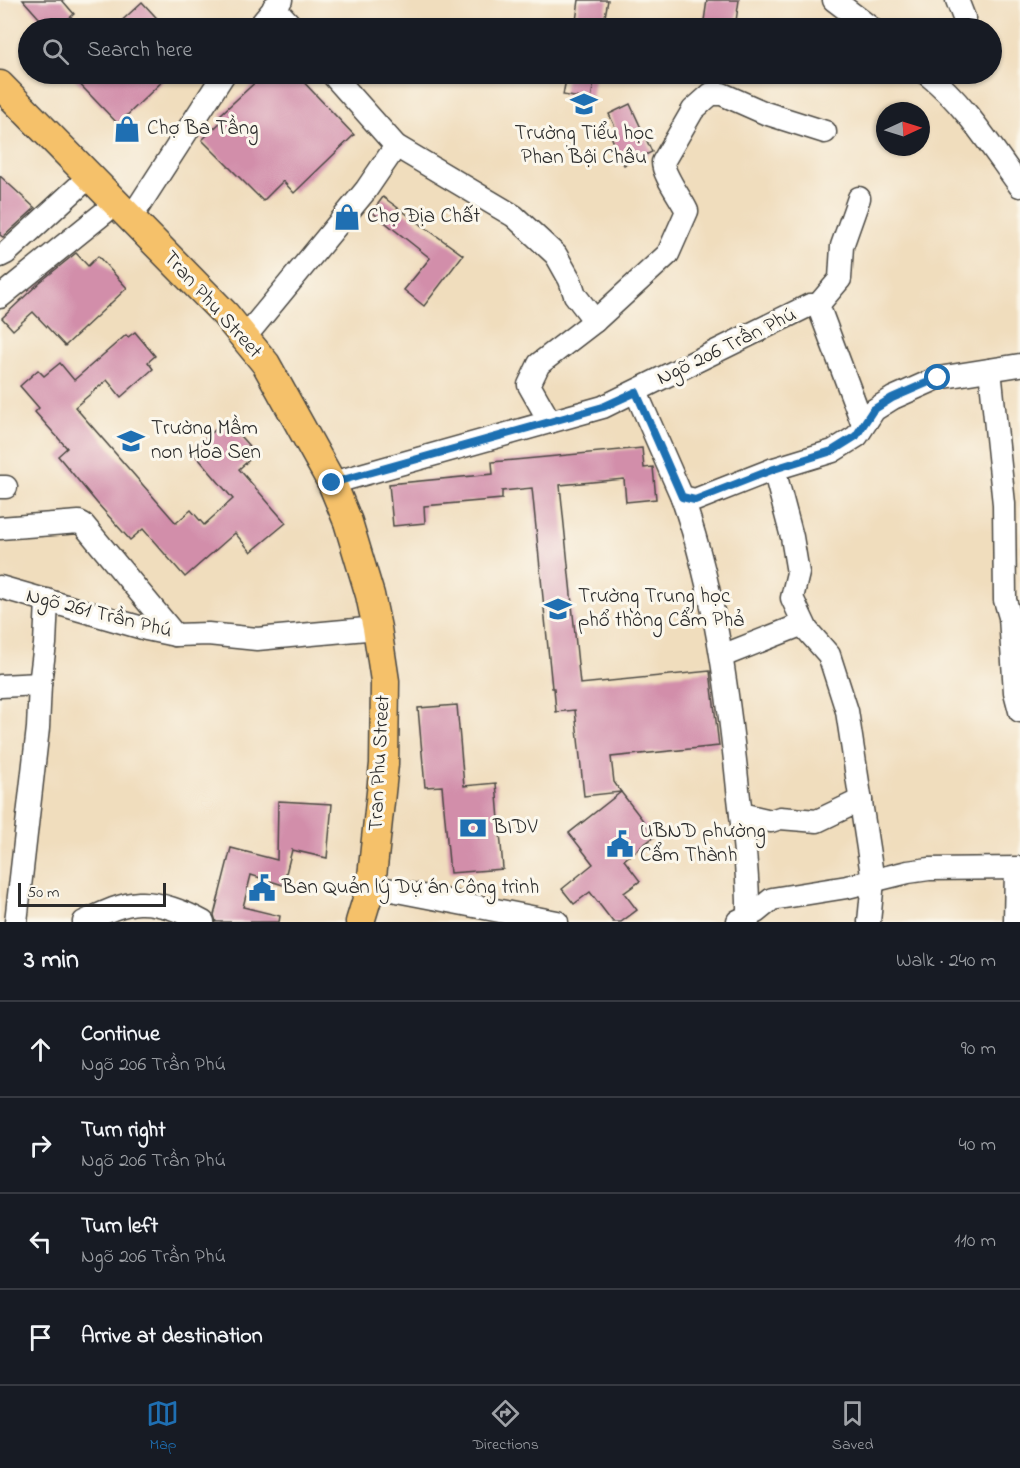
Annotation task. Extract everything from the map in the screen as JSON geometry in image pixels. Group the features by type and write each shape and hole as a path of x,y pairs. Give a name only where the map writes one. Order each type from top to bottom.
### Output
{"main road":[{"name":"Tran Phu Street","path":"0,86 245,337 266,364 332,483 348,522 370,595 385,681 384,764 371,886 360,922"}],"street":[{"path":"834,0 858,18"},
{"path":"266,18 278,4 287,18"},
{"path":"0,297 123,211 217,84"},
{"path":"341,84 396,146 514,216 556,255 575,295 595,321"},
{"path":"941,84 966,112 1020,186"},
{"path":"550,422 529,385 539,364 595,321 668,254 687,211 663,171 663,162 693,110 711,94 722,94 765,113 825,132"},
{"path":"245,337 366,190 396,146"},
{"path":"0,256 90,176"},
{"path":"859,198 842,246 840,279 818,305 863,425"},
{"name":"Ngõ 206 Trần Phú","path":"332,483 603,407 810,305 818,305"},
{"path":"682,497 695,500 774,469 832,451 856,436 873,410 892,398 938,378 1020,365"},
{"path":"990,370 1004,504 1005,600 1015,617 1015,692 1020,711"},
{"name":"Ngõ 206 Trần Phú","path":"636,392 682,497 704,576 722,656 741,814 745,920"},
{"path":"774,469 792,537 798,573 792,598 803,624 829,655 847,711 873,881 869,922"},
{"path":"0,528 79,522 83,524 175,635"},
{"name":"Ngõ 261 Trần Phú","path":"0,587 146,629 175,635 208,634 257,639 377,628"},
{"path":"16,922 9,891 32,785 45,644 46,600"},
{"path":"722,656 803,624"},
{"path":"0,686 40,684"},
{"path":"741,814 771,821 780,818 817,821 861,800"},
{"path":"745,920 772,899 847,887 909,872 929,869 1018,868 1015,922"},
{"path":"371,886 557,922"},
{"path":"84,922 112,909 138,903 172,909 199,921"}],"building":[{"path":"23,0 62,0 74,14 69,18 39,18"},
{"path":"579,0 608,0 605,18 576,18"},
{"path":"707,0 739,0 736,18 704,18"},
{"path":"142,2 157,18 125,18"},
{"path":"80,84 160,84 118,124"},
{"path":"253,84 306,84 354,135 294,193 283,181 263,201 202,140 224,119 220,115"},
{"path":"565,84 593,84 591,100 563,95"},
{"path":"630,104 652,152 624,165 609,132 616,129 609,114"},
{"path":"0,176 35,208 3,237 0,235"},
{"path":"383,197 463,255 424,306 404,290 430,258 372,212"},
{"path":"76,253 88,266 98,256 127,288 65,346 33,312 13,330 2,318 40,282"},
{"path":"135,332 155,356 148,362 153,369 121,397 107,380 75,407 176,523 191,510 204,525 233,499 192,451 226,420 256,454 239,469 286,523 251,552 235,533 185,577 143,529 130,540 97,503 58,456 67,448 35,412 39,408 20,386 38,370 44,376 60,363 74,380 126,335 128,337"},
{"path":"642,448 644,468 653,467 656,499 626,502 624,479 560,485 580,684 710,671 719,746 611,757 614,782 621,792 584,796 575,710 556,712 532,488 502,491 502,499 424,506 425,523 393,526 389,484 493,474 492,462"},
{"path":"457,705 464,786 496,783 503,869 450,873 442,786 425,787 418,708"},
{"path":"621,792 655,836 624,860 640,881 624,893 637,910 621,922 613,922 590,892 574,904 562,889 593,864 569,833"},
{"path":"278,801 332,804 327,858 292,850 283,885 251,875 243,907 280,916 279,922 216,922 214,915 231,848 277,860"}],"place":[{"name":"Trường Tiểu học Phan Bội Châu","path":"584,104"},
{"name":"Chợ Ba Tầng","path":"127,129"},
{"name":"Chợ Địa Chất","path":"347,217"},
{"name":"Trường Mầm non Hoa Sen","path":"131,441"},
{"name":"Trường Trung học phổ thông Cẩm Phả","path":"558,609"},
{"name":"BIDV","path":"473,828"},
{"name":"UBND phường Cẩm Thành","path":"620,844"},
{"name":"Ban Quản lý Dự án Công trình","path":"262,888"}],"route":[{"path":"332,483 603,407 636,392 682,497 695,500 774,469 832,451 856,436 873,410 892,398 938,378"}]}
